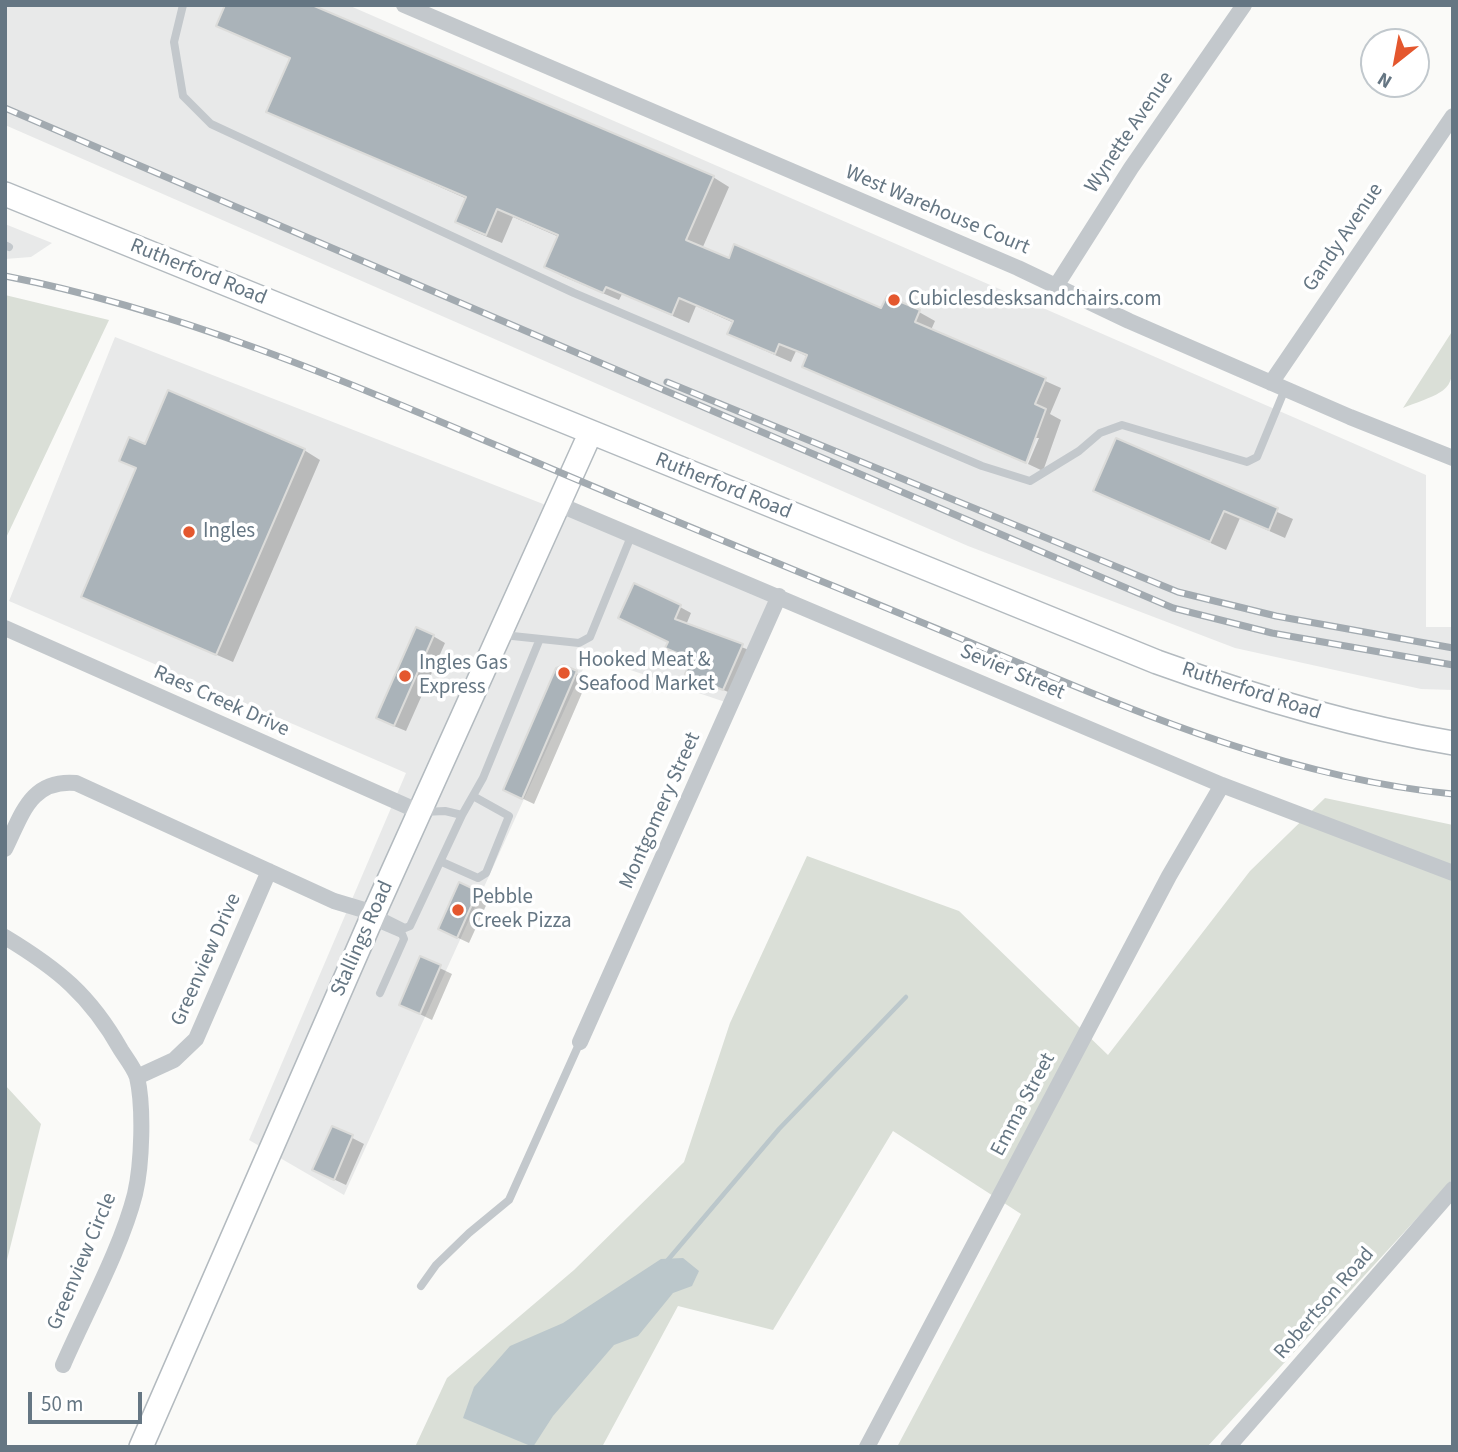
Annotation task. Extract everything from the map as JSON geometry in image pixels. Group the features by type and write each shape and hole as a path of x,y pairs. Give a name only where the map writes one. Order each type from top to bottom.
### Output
{"street":[{"name":"West Warehouse Court","path":"404,5 1018,268 1278,386 1453,458"},
{"name":"Wynette Avenue","path":"1056,286 1131,168 1244,5"},
{"name":"Gandy Avenue","path":"1278,386 1453,116"},
{"name":"Rutherford Road","path":"5,194 590,434 1157,662 1238,691 1361,725 1453,743"},
{"name":"Stallings Road","path":"141,1447 373,917 502,635 590,434"},
{"name":"Sevier Street","path":"558,504 1223,785 1453,873"},
{"name":"Montgomery Street","path":"580,1042 779,596"},
{"name":"Raes Creek Drive","path":"5,628 420,812"},
{"path":"5,849 31,798 48,785 63,782 82,785 373,917"},
{"name":"Emma Street","path":"867,1447 1169,876 1223,785"},
{"name":"Greenview Drive","path":"136,1077 174,1060 196,1039 269,871"},
{"name":"Greenview Circle","path":"5,937 47,963 81,991 108,1027 136,1077 141,1145 135,1193 123,1227 62,1365"},
{"name":"Robertson Road","path":"1228,1447 1453,1189"}],"lane":[{"path":"183,5 174,42 183,96 211,124 574,293 982,466 1030,481 1079,451 1100,433 1122,425 1247,462 1257,457 1278,386"},
{"path":"502,635 539,641 579,643 590,637 632,534"},
{"path":"373,917 405,928 410,926 473,796 539,641"},
{"path":"442,862 478,878 486,873 509,816 473,796"},
{"path":"420,812 445,811 462,815"},
{"path":"373,917 402,934 404,939 380,993"},
{"path":"421,1286 436,1265 468,1233 509,1200 580,1042"}],"shaded area":[{"path":"5,5 348,5 1426,475 1426,627 1453,627 1453,690 1421,689 1235,648 968,546 5,125"},
{"path":"5,224 52,243 31,257 5,259"},
{"path":"5,295 109,320 5,540"},
{"path":"1453,330 1453,365 1449,384 1434,396 1403,408"},
{"path":"115,337 779,596 731,704 589,656 344,1195 249,1140 406,773 9,601"},
{"path":"1325,798 1453,825 1453,1179 1207,1447 897,1447 1021,1214 893,1131 773,1330 678,1306 602,1447 415,1447 447,1378 574,1270 684,1162 730,1023 807,856 959,911 1108,1055 1250,871"},
{"path":"5,1085 41,1124 5,1268"},
{"path":"683,1258 699,1271 692,1286 673,1293 638,1336 614,1345 553,1416 533,1447 463,1418 474,1387 510,1346 563,1323 661,1259"}],"building":[{"path":"225,5 312,5 714,176 686,240 729,258 734,244 881,308 887,296 920,310 915,322 1046,378 1035,404 1046,409 1026,463 802,367 807,355 779,344 775,354 727,334 733,321 679,298 672,315 606,287 603,293 544,267 558,235 497,209 486,235 455,222 466,197 266,112 290,58 216,26"},
{"name":"Ingles","path":"168,390 305,449 216,655 81,597 136,468 119,461 129,437 145,444"},
{"path":"1116,438 1278,508 1269,530 1224,511 1210,542 1093,491"},
{"path":"634,583 681,605 675,619 743,644 723,690 685,674 691,659 665,648 668,642 618,618"},
{"name":"Ingles Gas Express","path":"416,627 434,635 394,726 376,718"},
{"path":"564,665 577,671 522,799 503,790 556,668"},
{"name":"Pebble Creek Pizza","path":"459,882 478,891 457,938 438,929"},
{"path":"420,956 441,965 420,1014 399,1005"},
{"path":"332,1126 353,1135 334,1180 312,1170"}],"waterway":[{"path":"667,1261 779,1129 906,997"}],"railway":[{"path":"5,108 1173,608 1272,633 1453,665"},
{"path":"5,276 142,310 343,381 1096,695 1212,739 1331,773 1391,786 1453,794"},
{"path":"667,382 1178,592 1276,616 1453,648"}],"place":[{"name":"Cubiclesdesksandchairs.com","path":"894,300"},
{"name":"Ingles","path":"189,532"},
{"name":"Hooked Meat & Seafood Market","path":"564,673"},
{"name":"Ingles Gas Express","path":"405,676"},
{"name":"Pebble Creek Pizza","path":"458,910"}]}
